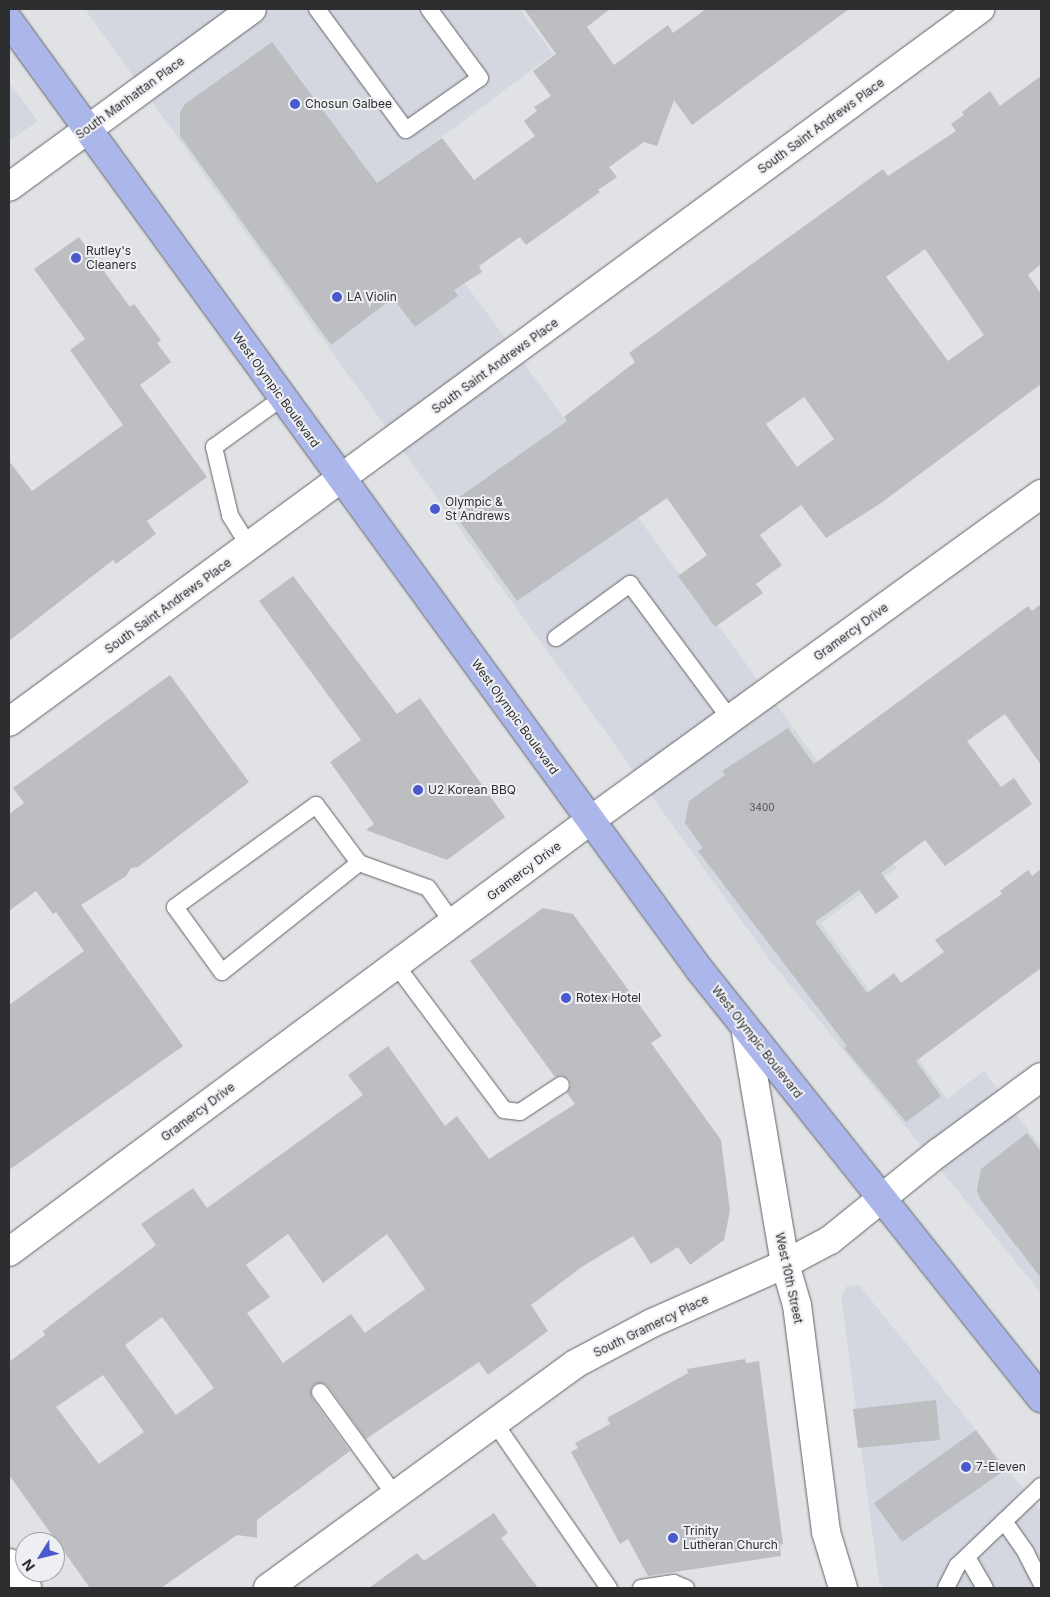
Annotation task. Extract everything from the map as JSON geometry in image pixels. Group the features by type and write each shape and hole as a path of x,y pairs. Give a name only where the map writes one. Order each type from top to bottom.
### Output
{"main road":[{"name":"West Olympic Boulevard","path":"9,21 341,479 745,1027 1041,1398"}],"street":[{"name":"South Manhattan Place","path":"9,187 87,128 252,9"},
{"name":"South Saint Andrews Place","path":"9,722 980,9"},
{"name":"Gramercy Drive","path":"9,1252 592,820 1041,494"},
{"name":"West 10th Street","path":"745,1027 785,1264 796,1305 826,1532 843,1588"},
{"name":"South Gramercy Place","path":"268,1588 394,1494 575,1364 652,1323 785,1264 830,1240 938,1153 1041,1077"},
{"path":"9,1563 27,1588"}],"lane":[{"path":"317,9 406,130 480,78 429,9"},
{"path":"249,546 230,515 214,447 282,398"},
{"path":"556,638 630,584 731,720"},
{"path":"359,863 222,972 175,907 316,805 359,863 428,888 453,923"},
{"path":"396,965 504,1110 520,1112 560,1085"},
{"path":"320,1392 394,1494"},
{"path":"494,1422 610,1588"},
{"path":"946,1588 957,1566 1041,1486"},
{"path":"1004,1522 1026,1552 1041,1582"},
{"path":"967,1557 985,1588"},
{"path":"641,1588 680,1586"}],"shaded area":[{"path":"85,9 520,9 553,54 387,178 897,868 821,923 947,1099 984,1071 1041,1147 1041,1293 769,959"},
{"path":"9,83 38,121 9,141"},
{"path":"859,1285 1041,1511 1041,1588 883,1588 879,1582 841,1296 847,1286"}],"building":[{"path":"524,9 610,9 587,27 614,65 668,25 673,33 706,9 849,9 692,125 674,100 657,146 644,142 609,167 617,177 598,190 600,192 526,245 520,237 479,266 482,272 454,290 458,296 415,327 393,298 331,345 180,136 180,112 185,104 272,42 377,183 442,138 474,180 535,136 524,121 537,111 534,107 551,96 533,71 556,54"},
{"path":"1041,76 1041,264 1028,275 1041,294 1041,384 881,503 826,538 801,505 760,535 782,565 756,584 763,593 715,627 678,576 707,555 667,498 517,601 448,505 567,421 564,417 635,362 629,353 883,169 888,176 956,131 951,124 964,115 962,112 990,91 1000,106","holes":["925,249 984,335 948,361 886,277","804,397 834,439 797,467 766,424"]},
{"path":"79,237 130,307 134,304 161,340 157,343 171,362 140,385 207,477 147,521 156,534 116,564 113,560 9,641 9,461 32,491 123,425 70,350 85,339 34,269"},
{"name":"U2 Korean BBQ","path":"293,576 397,714 420,698 505,817 447,860 366,830 374,824 330,762 361,740 259,601"},
{"path":"1041,604 1041,765 1005,714 967,741 1001,787 1014,778 1032,804 945,866 925,840 881,873 899,897 876,914 859,890 815,922 867,993 894,973 901,983 944,952 935,940 1002,894 1000,891 1028,870 1032,876 1041,869 1041,968 916,1061 941,1096 906,1122 844,1048 847,1046 698,851 703,848 685,823 689,801 725,775 722,771 788,728 814,764 1028,606 1032,611"},
{"path":"170,675 249,782 138,867 131,868 126,876 81,905 183,1046 9,1170 9,1005 84,951 56,912 53,914 36,891 9,911 9,814 24,803 13,788"},
{"path":"543,908 573,914 662,1036 651,1043 721,1140 730,1211 724,1240 690,1265 678,1247 651,1264 633,1236 583,1266 531,1305 548,1331 488,1375 479,1362 366,1439 328,1386 324,1383 315,1384 311,1388 312,1398 350,1451 257,1520 257,1538 237,1535 161,1588 90,1588 65,1553 65,1532 50,1532 9,1475 9,1362 45,1335 43,1331 156,1245 141,1224 193,1188 207,1208 363,1095 348,1075 388,1046 445,1126 457,1116 489,1159 575,1104 567,1093 571,1085 569,1079 561,1075 555,1077 470,961","holes":["288,1234 323,1283 387,1234 425,1289 365,1333 351,1314 283,1363 247,1313 270,1297 246,1265","162,1317 214,1388 176,1415 125,1345","103,1375 144,1432 99,1464 56,1407"]},
{"path":"1027,1133 1041,1152 1041,1278 980,1199 977,1190 981,1169"},
{"path":"745,1359 746,1363 759,1361 783,1544 780,1545 781,1556 648,1576 628,1539 620,1544 571,1452 578,1448 575,1443 610,1424 607,1418 688,1373 687,1369"},
{"path":"936,1400 940,1440 858,1448 853,1409"},
{"path":"976,1430 1005,1470 902,1542 874,1503"},
{"path":"494,1513 508,1533 501,1538 538,1588 369,1588 417,1553 424,1561"}],"place":[{"name":"Chosun Galbee","path":"295,104"},
{"name":"Rutley's Cleaners","path":"76,258"},
{"name":"LA Violin","path":"337,297"},
{"name":"Olympic & St Andrews","path":"435,509"},
{"name":"U2 Korean BBQ","path":"418,790"},
{"name":"Rotex Hotel","path":"566,998"},
{"name":"7-Eleven","path":"966,1467"},
{"name":"Trinity Lutheran Church","path":"673,1538"}]}
